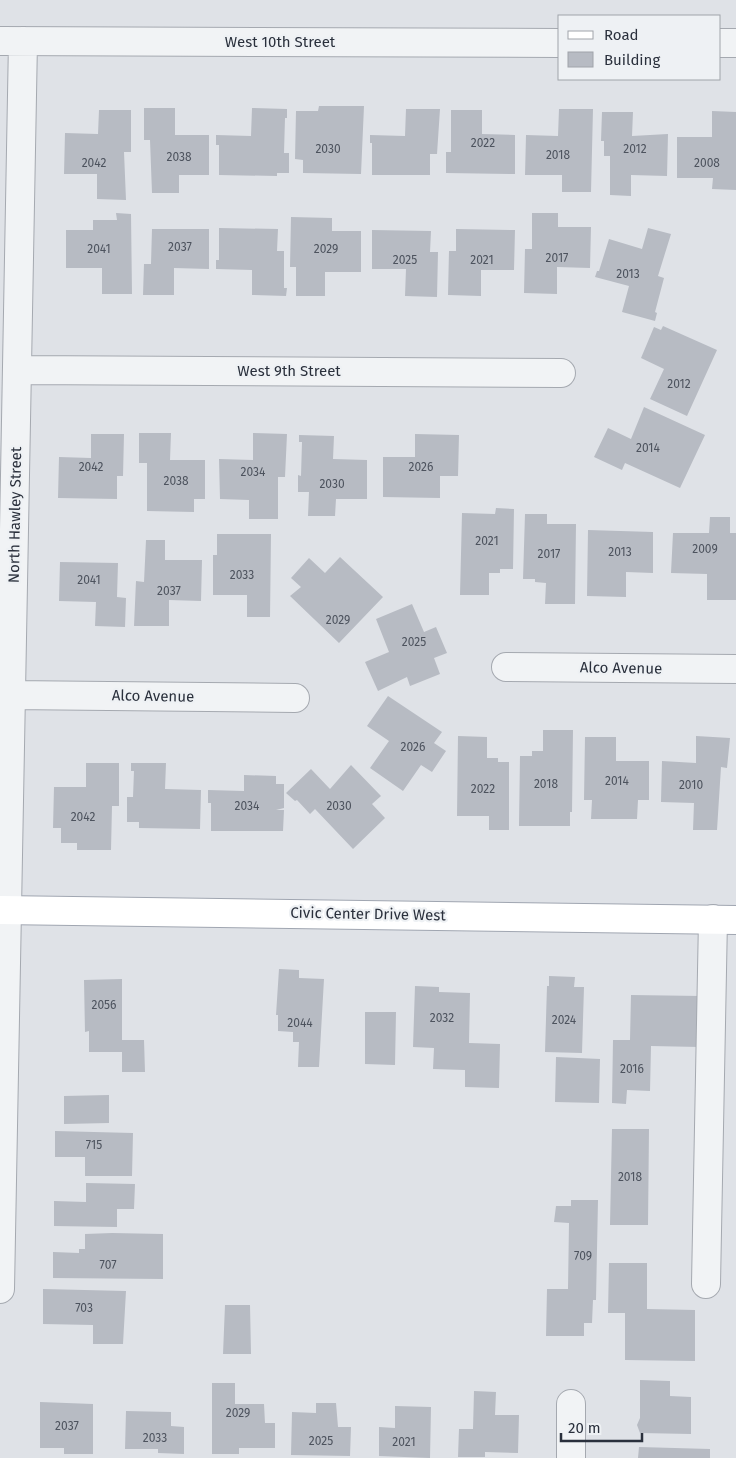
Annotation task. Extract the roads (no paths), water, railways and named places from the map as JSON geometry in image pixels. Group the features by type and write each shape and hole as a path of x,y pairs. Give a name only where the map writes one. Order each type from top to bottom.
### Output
{"main road":[{"name":"Civic Center Drive West","path":"4,910 725,919"}],"street":[{"name":"West 10th Street","path":"12,41 558,43"},
{"name":"North Hawley Street","path":"0,1289 4,910 11,695 8,480 18,370 12,41"},
{"path":"721,43 736,43"},
{"name":"West 9th Street","path":"18,370 561,373"},
{"name":"Alco Avenue","path":"506,667 736,670"},
{"name":"Alco Avenue","path":"11,695 295,698"},
{"path":"706,1284 725,919"},
{"path":"570,1458 571,1404"}]}
